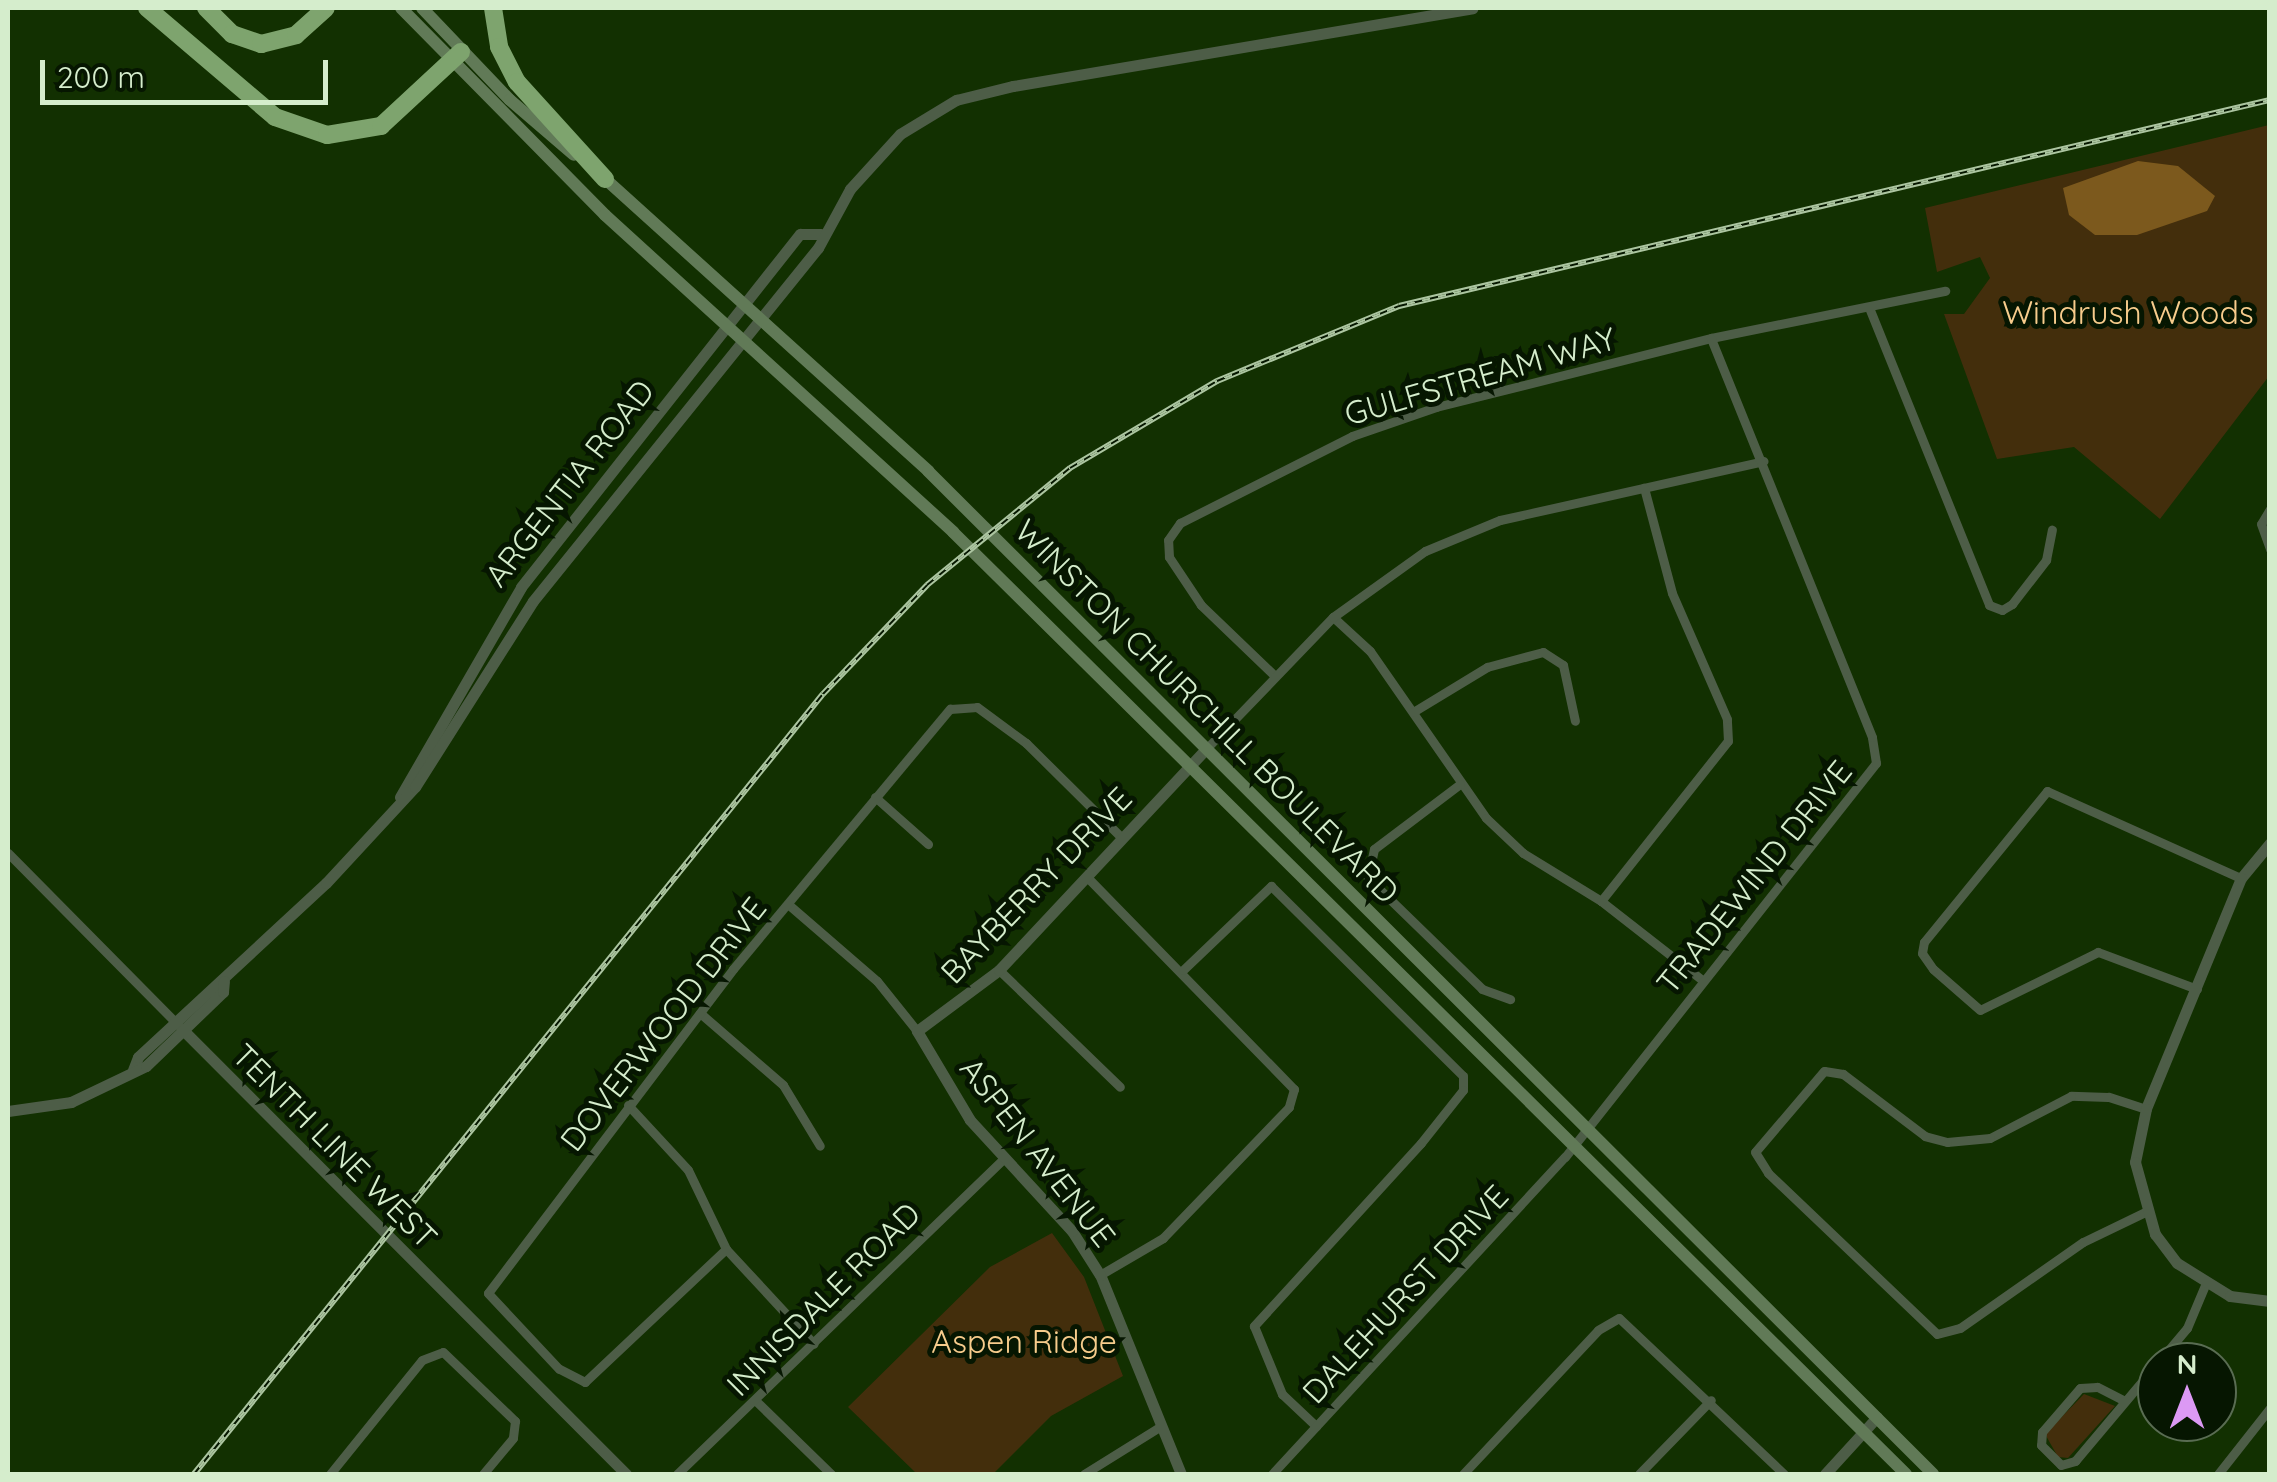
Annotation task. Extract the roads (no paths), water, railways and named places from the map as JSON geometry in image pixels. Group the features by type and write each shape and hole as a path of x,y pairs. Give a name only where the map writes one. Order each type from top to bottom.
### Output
{"highway":[{"path":"148,8 274,117 327,135 381,126 456,57"},
{"path":"206,8 232,34 261,44 296,35 326,8"},
{"path":"492,8 499,47 517,82 605,179"}],"main road":[{"name":"WINSTON CHURCHILL BOULEVARD","path":"401,8 605,179 928,471 1933,1474"},
{"name":"WINSTON CHURCHILL BOULEVARD","path":"422,8 456,57 741,343 953,532 1906,1474"}],"street":[{"name":"ARGENTIA ROAD","path":"398,801 415,788 533,602 818,248 820,234 886,147 956,100 1472,8"},
{"name":"ARGENTIA ROAD","path":"133,1070 174,1022 224,981 376,832 398,801 514,597 800,234 820,234"},
{"name":"GULFSTREAM WAY","path":"1275,676 1202,605 1169,557 1168,540 1180,523 1275,471 1402,419 1711,338 1870,310 1945,291"},
{"path":"1870,310 1989,605 2012,604 2046,560 2052,530"},
{"name":"TRADEWIND DRIVE","path":"1574,1146 1876,763 1872,737 1711,338"},
{"path":"1205,750 1334,617 1390,570 1453,537 1763,461"},
{"path":"1601,901 1728,741 1727,719 1672,593 1644,488"},
{"path":"2270,509 2260,524 2270,549"},
{"path":"1334,617 1370,650 1460,784 1523,853 1601,901 1702,980"},
{"path":"1412,712 1487,667 1543,652 1563,665 1575,721"},
{"name":"DOVERWOOD DRIVE","path":"726,1249 585,1382 559,1369 491,1302 490,1284 700,1013 950,709 967,705 1026,743 1122,838"},
{"name":"BAYBERRY DRIVE","path":"917,1032 998,970 1205,750"},
{"path":"1460,784 1374,849 1368,878 1482,988 1510,999"},
{"path":"2197,989 2098,952 1980,1010 1934,970 1922,954 1924,942 2047,792 2241,878"},
{"path":"875,797 928,844"},
{"path":"2270,843 2241,878 2146,1109 2135,1162 2147,1211 2164,1249 2205,1285 2270,1301"},
{"name":"TENTH LINE WEST","path":"8,853 626,1474"},
{"path":"1086,876 1291,1081 1292,1099 1164,1238 1100,1275"},
{"path":"1183,970 1271,886 1463,1076 1463,1090 1421,1143 1254,1326 1282,1394 1316,1426"},
{"name":"ASPEN AVENUE","path":"789,905 877,981 917,1032 948,1091 1072,1231 1100,1275 1158,1428 1181,1474"},
{"path":"998,970 1120,1087"},
{"name":"ARGENTIA ROAD","path":"8,1112 71,1102 133,1070 184,1032 223,992 224,981"},
{"path":"700,1013 783,1085 820,1146"},
{"path":"2146,1109 2108,1097 2071,1096 1990,1138 1947,1142 1925,1136 1843,1074 1824,1071 1756,1152 1768,1173 1937,1334 1960,1328 2083,1242 2147,1211"},
{"path":"628,1106 688,1170 726,1249 814,1344"},
{"name":"DALEHURST DRIVE","path":"1272,1474 1574,1146"},
{"name":"INNISDALE ROAD","path":"677,1474 1004,1158"},
{"path":"2123,1400 2097,1387 2080,1388 2042,1432 2040,1445 2062,1465 2070,1465 2186,1328 2205,1285"},
{"path":"1463,1474 1606,1321 1631,1323 1784,1474"},
{"path":"330,1474 422,1360 443,1352 515,1422 512,1438 483,1474"},
{"path":"756,1400 831,1474"},
{"path":"1639,1474 1711,1400"},
{"path":"2218,1474 2270,1408"},
{"path":"1825,1474 1877,1417"},
{"path":"1084,1474 1158,1428"}],"railway":[{"path":"194,1474 823,694 927,585 1070,468 1217,381 1399,306 2270,100"}],"park label":[{"name":"Windrush Woods","path":"2128,312"},
{"name":"Aspen Ridge","path":"1024,1341"}]}
